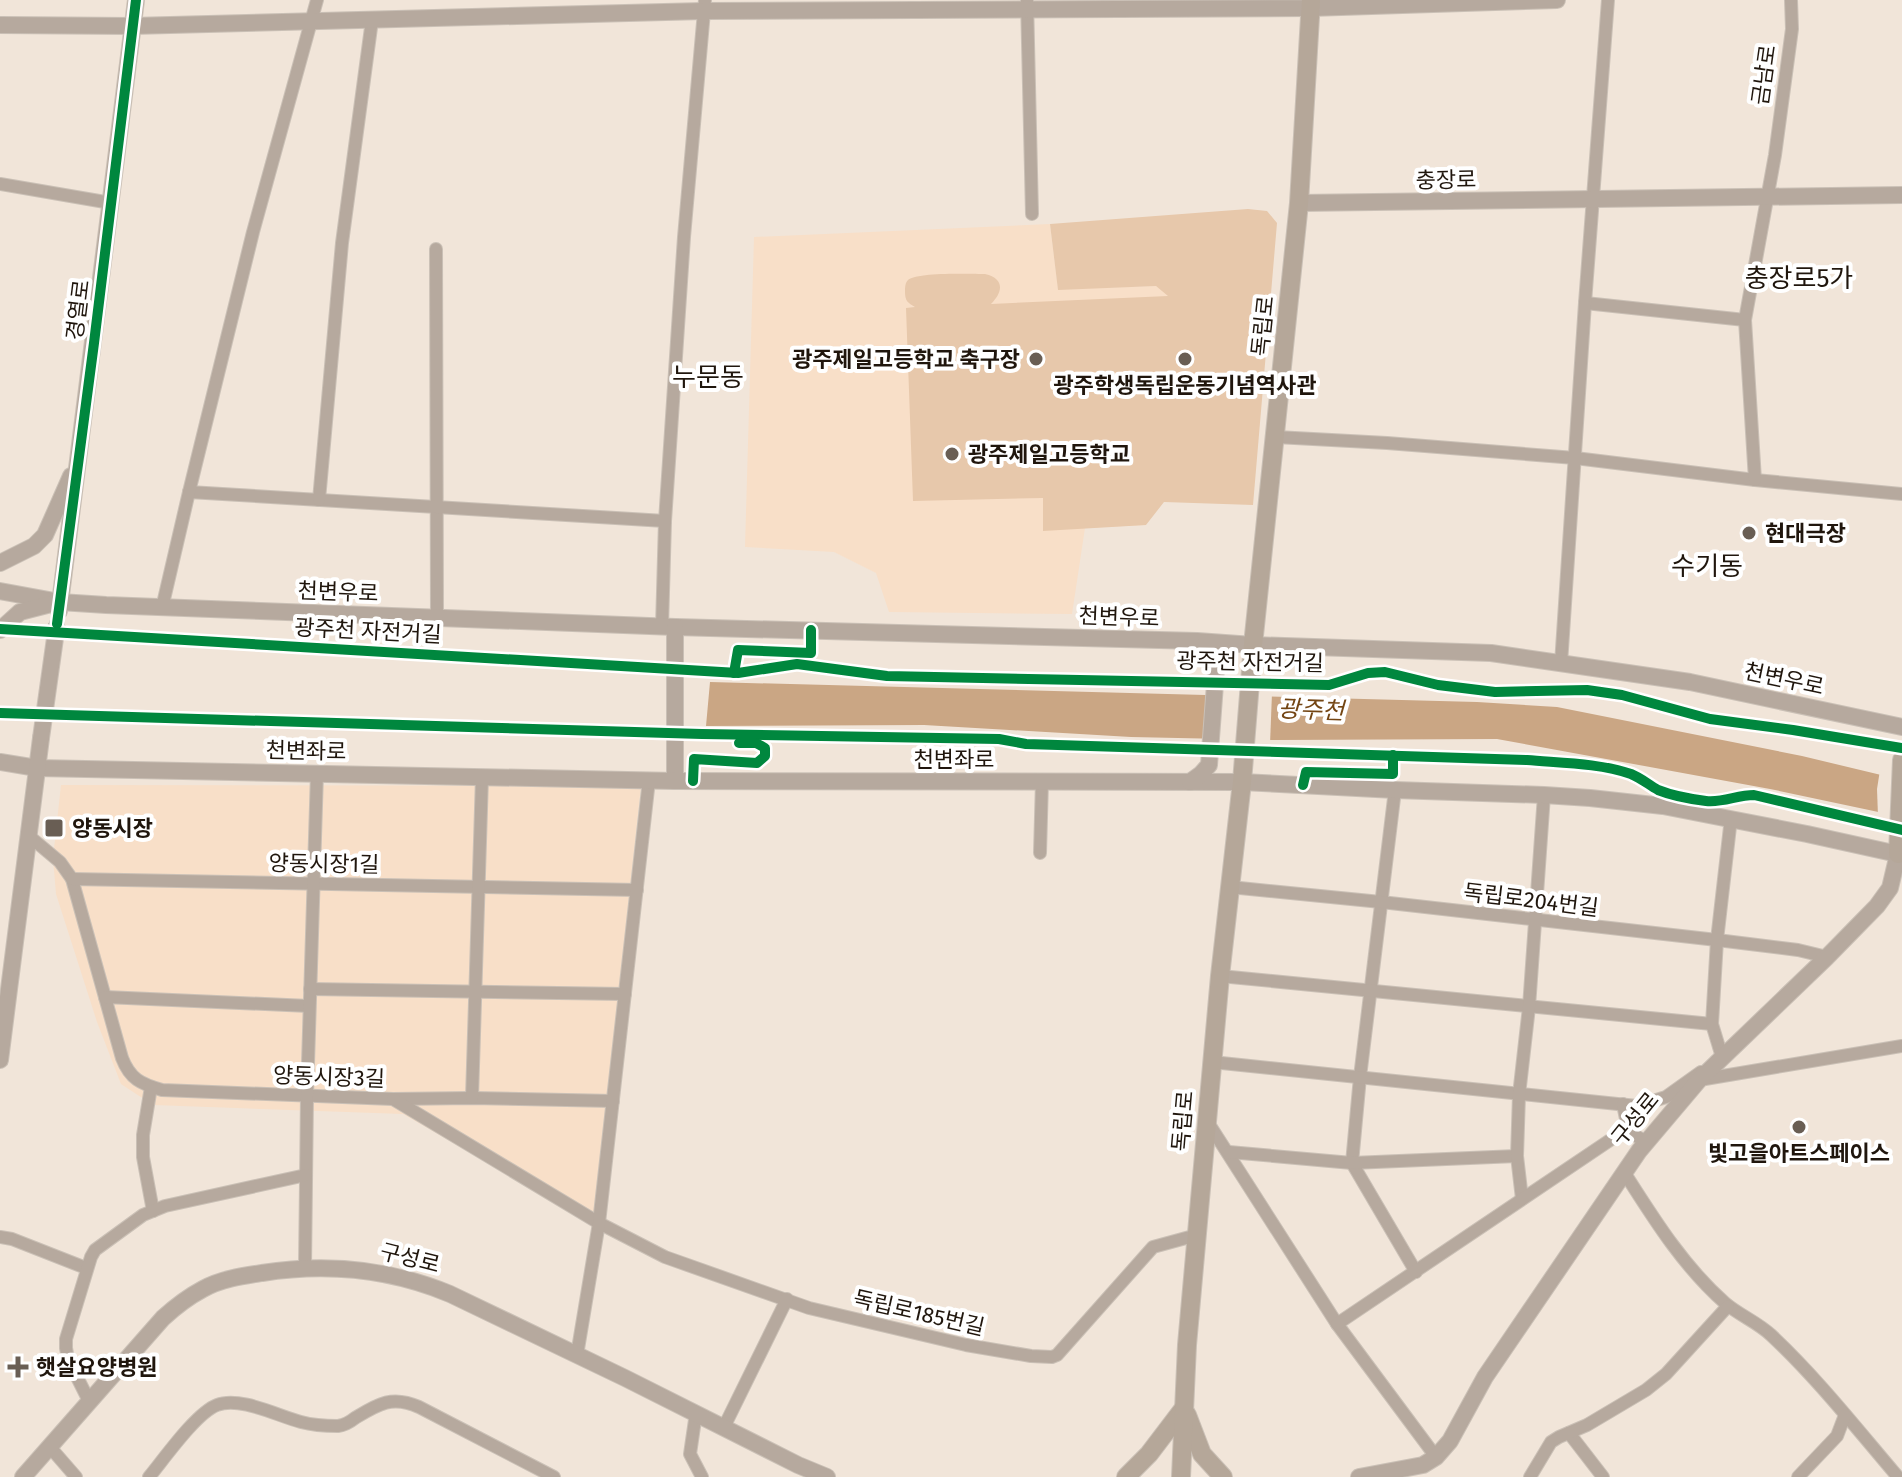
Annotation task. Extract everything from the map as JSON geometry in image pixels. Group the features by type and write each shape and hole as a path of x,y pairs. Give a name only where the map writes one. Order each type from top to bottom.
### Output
{"main road":[{"name":"독립로","path":"1181,1477 1187,1345 1212,1062 1299,203 1310,4"},
{"name":"구성로","path":"1900,855 1902,760"},
{"path":"1126,1477 1149,1454 1184,1408"},
{"path":"1184,1408 1202,1454 1223,1477"}],"street":[{"name":"경열로","path":"0,1060 136,0"},
{"path":"162,608 253,232 317,0"},
{"path":"0,25 132,26 372,20 616,6 1310,4 1557,0"},
{"path":"1561,664 1608,0"},
{"name":"금남로","path":"1769,197 1792,29 1791,0"},
{"path":"675,781 665,521 685,224 704,5"},
{"path":"1028,5 1032,214"},
{"path":"319,500 342,243 372,20"},
{"path":"0,184 111,203"},
{"name":"충장로","path":"1299,203 1902,195"},
{"path":"1755,480 1745,320 1769,197"},
{"path":"436,249 437,618"},
{"path":"1585,303 1745,320"},
{"path":"1276,437 1575,458 1902,494"},
{"path":"0,563 34,546 45,535 78,460"},
{"path":"189,492 665,521"},
{"name":"천변우로","path":"0,591 60,602 162,608 669,627 1206,642 1253,651 1491,653 1690,682 1902,727"},
{"path":"0,630 20,612 60,602"},
{"path":"1190,782 1209,765 1217,657 1206,642"},
{"name":"천변좌로","path":"0,762 37,768 675,781 1190,782 1243,775 1395,790 1544,795 1663,806 1900,855"},
{"path":"305,1268 317,773"},
{"path":"472,1098 482,777"},
{"path":"577,1355 599,1223 649,780"},
{"path":"1040,853 1042,781"},
{"path":"1395,790 1352,1163 1416,1272"},
{"path":"1522,1199 1517,1156 1519,1095 1529,1007 1544,795"},
{"path":"1212,1062 1637,1106 1666,1097 1722,1057 1712,1024 1717,940 1731,818"},
{"path":"29,836 60,862 72,879 122,1058 127,1071 151,1087 143,1135 143,1157 153,1211"},
{"name":"구성로","path":"1436,1457 1450,1441 1485,1377 1646,1141 1699,1080 1877,906 1890,888 1900,855"},
{"name":"양동시장1길","path":"72,879 637,890"},
{"name":"독립로204번길","path":"1230,887 1717,940 1798,950 1827,957"},
{"path":"1220,976 1712,1024"},
{"path":"310,989 625,994"},
{"path":"105,997 309,1006"},
{"path":"1699,1080 1902,1046"},
{"name":"양동시장3길","path":"151,1087 162,1090 393,1099 613,1101"},
{"name":"독립로185번길","path":"393,1099 599,1223 665,1257 809,1308 966,1345 1031,1356 1057,1355 1153,1247 1197,1235"},
{"path":"1623,1104 1628,1128 1636,1137 1646,1141"},
{"path":"1207,1121 1337,1324 1436,1457 1439,1477"},
{"path":"1337,1324 1628,1128"},
{"path":"1229,1152 1352,1163 1517,1156"},
{"path":"1624,1172 1679,1254 1700,1279 1728,1306 1770,1334 1807,1371 1898,1477"},
{"path":"89,1401 68,1359 66,1339 86,1268 95,1250 143,1215 165,1206 306,1175"},
{"path":"0,1237 86,1268"},
{"name":"구성로","path":"23,1477 163,1318 184,1300 205,1287 236,1277 305,1268 354,1270 421,1282 827,1477"},
{"path":"724,1427 787,1299"},
{"path":"1530,1477 1551,1442 1646,1390 1674,1365 1728,1306"},
{"path":"149,1477 192,1426 208,1410 221,1404 247,1405 305,1424 337,1426 350,1422 380,1403 400,1401 419,1407 554,1477"},
{"path":"696,1413 690,1454 702,1477"},
{"path":"1798,1477 1837,1436 1845,1415"},
{"path":"1569,1433 1603,1477"},
{"path":"49,1446 76,1477"},
{"path":"1359,1477 1423,1465 1436,1457"}],"shaded area":[{"path":"1248,209 1267,211 1277,223 1253,505 1164,502 1146,525 1043,531 1043,498 913,501 906,308 915,307 906,298 908,280 933,275 992,276 1000,287 991,304 1168,296 1156,286 1058,290 1050,224"},
{"name":"광주제일고등학교","path":"1050,224 1058,289 1156,286 1170,295 1146,525 1085,528 1072,614 889,612 876,573 834,552 745,547 754,237"},
{"name":"양동시장","path":"61,785 641,786 594,1224 403,1114 153,1105 121,1084 97,1022 56,894 53,858"}],"water":[{"name":"광주천","path":"710,682 1477,702 1557,707 1802,756 1902,780 1902,817 1770,789 1497,739 1276,740 1131,737 924,725 706,726"}],"pier":[{"path":"1211,691 1272,693 1270,744 1208,742"},
{"path":"1880,770 1902,776 1902,821 1878,816"}],"cycle path":[{"path":"57,624 136,0"},
{"name":"광주천 자전거길","path":"0,629 738,673 797,664 887,676 1329,685 1368,673 1385,672 1438,685 1495,692 1587,690 1622,695 1710,719 1902,748"},
{"path":"734,673 738,650 811,653 811,630"},
{"path":"0,713 702,734 999,739 1026,744 1527,760 1619,770 1658,790 1688,798 1712,801 1754,795 1902,830"},
{"path":"693,781 694,759 757,763 765,756 765,748 756,743 739,743"},
{"path":"1303,785 1306,772 1393,774 1393,755"}],"place":[{"name":"광주제일고등학교 축구장","path":"1036,359"},
{"name":"광주학생독립운동기념역사관","path":"1185,359"},
{"name":"광주제일고등학교","path":"952,454"},
{"name":"현대극장","path":"1749,533"},
{"name":"양동시장","path":"54,828"},
{"name":"빛고을아트스페이스","path":"1799,1127"},
{"name":"햇살요양병원","path":"18,1367"}],"district":[{"name":"충장로5가","path":"1799,278"},
{"name":"누문동","path":"708,377"},
{"name":"수기동","path":"1707,566"}]}
